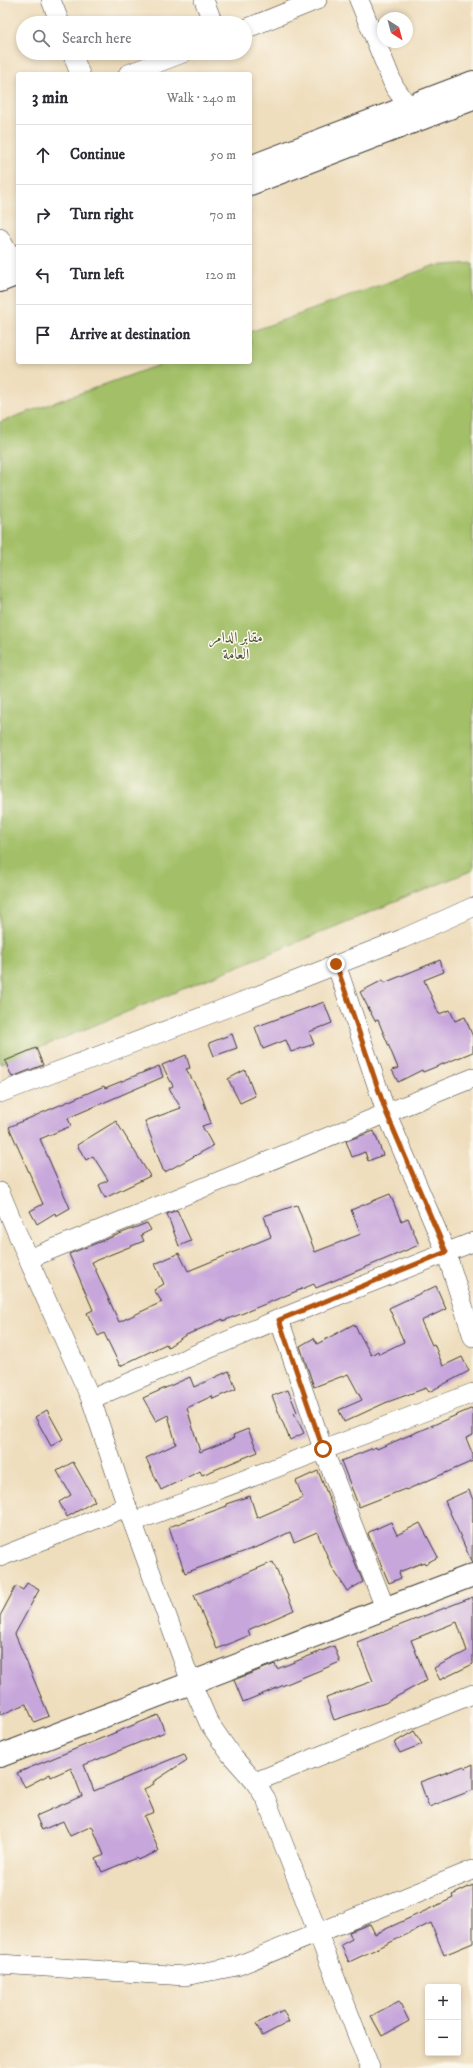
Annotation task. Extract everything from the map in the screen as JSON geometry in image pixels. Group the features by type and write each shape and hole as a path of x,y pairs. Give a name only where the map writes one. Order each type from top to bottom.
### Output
{"street":[{"path":"52,0 58,16"},
{"path":"204,0 210,16"},
{"path":"252,26 317,0"},
{"path":"359,0 394,86 408,106"},
{"path":"75,60 79,72"},
{"path":"133,72 165,60"},
{"path":"252,166 473,82"},
{"path":"252,183 473,99"},
{"path":"0,238 12,263 0,281"},
{"path":"0,1093 231,1006 402,938 473,907"},
{"path":"336,964 386,1112 446,1252 473,1337"},
{"path":"28,1260 386,1112 473,1078"},
{"path":"0,1192 28,1260 91,1399 130,1514 191,1682 209,1723 230,1755 255,1782 274,1819 370,2068"},
{"path":"91,1399 279,1320 473,1242"},
{"path":"279,1320 323,1449 385,1608"},
{"path":"0,1557 323,1449 473,1393"},
{"path":"0,1756 473,1575"},
{"path":"255,1782 473,1694"},
{"path":"0,1964 185,1976 238,1966 318,1931 473,1870"}],"green space":[{"name":"مقابر الدامر العامة","path":"473,263 473,870 0,1064 0,422 161,364 252,364 252,331 433,266"}],"building":[{"path":"440,960 444,972 424,980 439,1014 450,1010 455,1021 465,1017 473,1037 473,1052 423,1072 422,1070 398,1082 392,1070 398,1068 378,1020 375,1021 360,992 383,980 384,983"},
{"path":"324,1002 332,1023 309,1032 314,1044 291,1052 286,1040 263,1049 255,1027"},
{"path":"232,1034 237,1048 214,1056 209,1043"},
{"path":"36,1048 43,1065 12,1077 5,1061"},
{"path":"186,1055 190,1068 186,1069 201,1094 211,1123 202,1126 213,1146 165,1172 145,1121 181,1108 169,1088 173,1086 162,1065"},
{"path":"159,1066 163,1077 68,1118 71,1126 40,1139 70,1208 56,1216 55,1213 37,1224 30,1211 43,1204 9,1127 104,1086 105,1088"},
{"path":"245,1070 255,1096 240,1103 228,1079"},
{"path":"116,1121 150,1176 105,1198 99,1185 108,1180 93,1156 86,1160 77,1145"},
{"path":"374,1131 383,1155 368,1161 365,1152 352,1157 346,1141"},
{"path":"390,1194 401,1221 408,1218 419,1245 316,1288 314,1284 223,1321 223,1319 184,1336 168,1347 166,1344 120,1366 104,1333 98,1336 87,1313 93,1310 69,1254 147,1223 151,1230 141,1235 144,1241 92,1262 119,1322 162,1302 154,1290 164,1284 155,1264 179,1253 188,1271 271,1237 264,1216 297,1205 315,1252 361,1234 351,1210"},
{"path":"177,1210 191,1241 179,1246 167,1214"},
{"path":"436,1286 446,1309 421,1321 432,1345 434,1344 443,1366 462,1357 469,1371 429,1392 426,1388 385,1403 344,1422 339,1410 362,1400 348,1374 314,1387 300,1346 314,1338 317,1344 354,1324 371,1355 378,1351 379,1354 404,1342 389,1308"},
{"path":"229,1371 236,1389 213,1399 212,1396 187,1408 200,1452 234,1438 233,1435 248,1429 258,1452 202,1475 200,1471 161,1490 146,1458 176,1444 168,1415 156,1421 143,1398 190,1377 194,1387"},
{"path":"288,1390 297,1412 294,1413 304,1433 290,1440 272,1396"},
{"path":"473,1408 473,1435 466,1438 473,1455 473,1461 406,1490 405,1489 359,1507 341,1461 376,1447 377,1449"},
{"path":"47,1410 63,1439 51,1446 35,1417"},
{"path":"73,1462 95,1501 67,1517 59,1502 71,1495 57,1471"},
{"path":"318,1471 363,1582 347,1591 332,1567 317,1532 294,1542 290,1532 265,1544 185,1573 169,1527 250,1496 257,1518 303,1498 296,1481"},
{"path":"469,1490 473,1500 472,1563 445,1501"},
{"path":"391,1522 397,1535 420,1523 438,1557 425,1564 424,1562 399,1572 401,1578 389,1583 368,1534 369,1532"},
{"path":"273,1562 294,1610 248,1630 250,1635 217,1649 194,1595"},
{"path":"27,1583 39,1590 15,1634 49,1716 34,1722 26,1704 0,1715 0,1616 16,1586 23,1590"},
{"path":"473,1597 473,1664 440,1680 434,1668 467,1651 457,1622 411,1640 427,1680 385,1703 334,1720 326,1698 373,1681 357,1642"},
{"path":"334,1646 340,1662 243,1702 234,1680 275,1664 277,1669"},
{"path":"158,1715 165,1732 84,1765 94,1791 184,1754 187,1760 153,1782 154,1784 144,1789 154,1812 144,1816 159,1851 138,1860 136,1858 102,1872 96,1859 104,1855 92,1826 70,1836 63,1821 42,1830 36,1816 82,1796 71,1768 51,1777 50,1774 25,1787 17,1773"},
{"path":"414,1731 422,1744 400,1753 394,1743"},
{"path":"473,1764 473,1790 429,1807 420,1782 464,1766 465,1768"},
{"path":"473,1885 473,1943 444,1955 431,1923 349,1962 341,1945 352,1939 349,1932 370,1924 375,1934 453,1898 452,1895"},
{"path":"399,2001 409,2021 382,2036 371,2016"},
{"path":"283,2010 289,2022 262,2036 256,2024"}],"route":[{"path":"323,1449 279,1320 446,1252 386,1112 336,964"}]}
